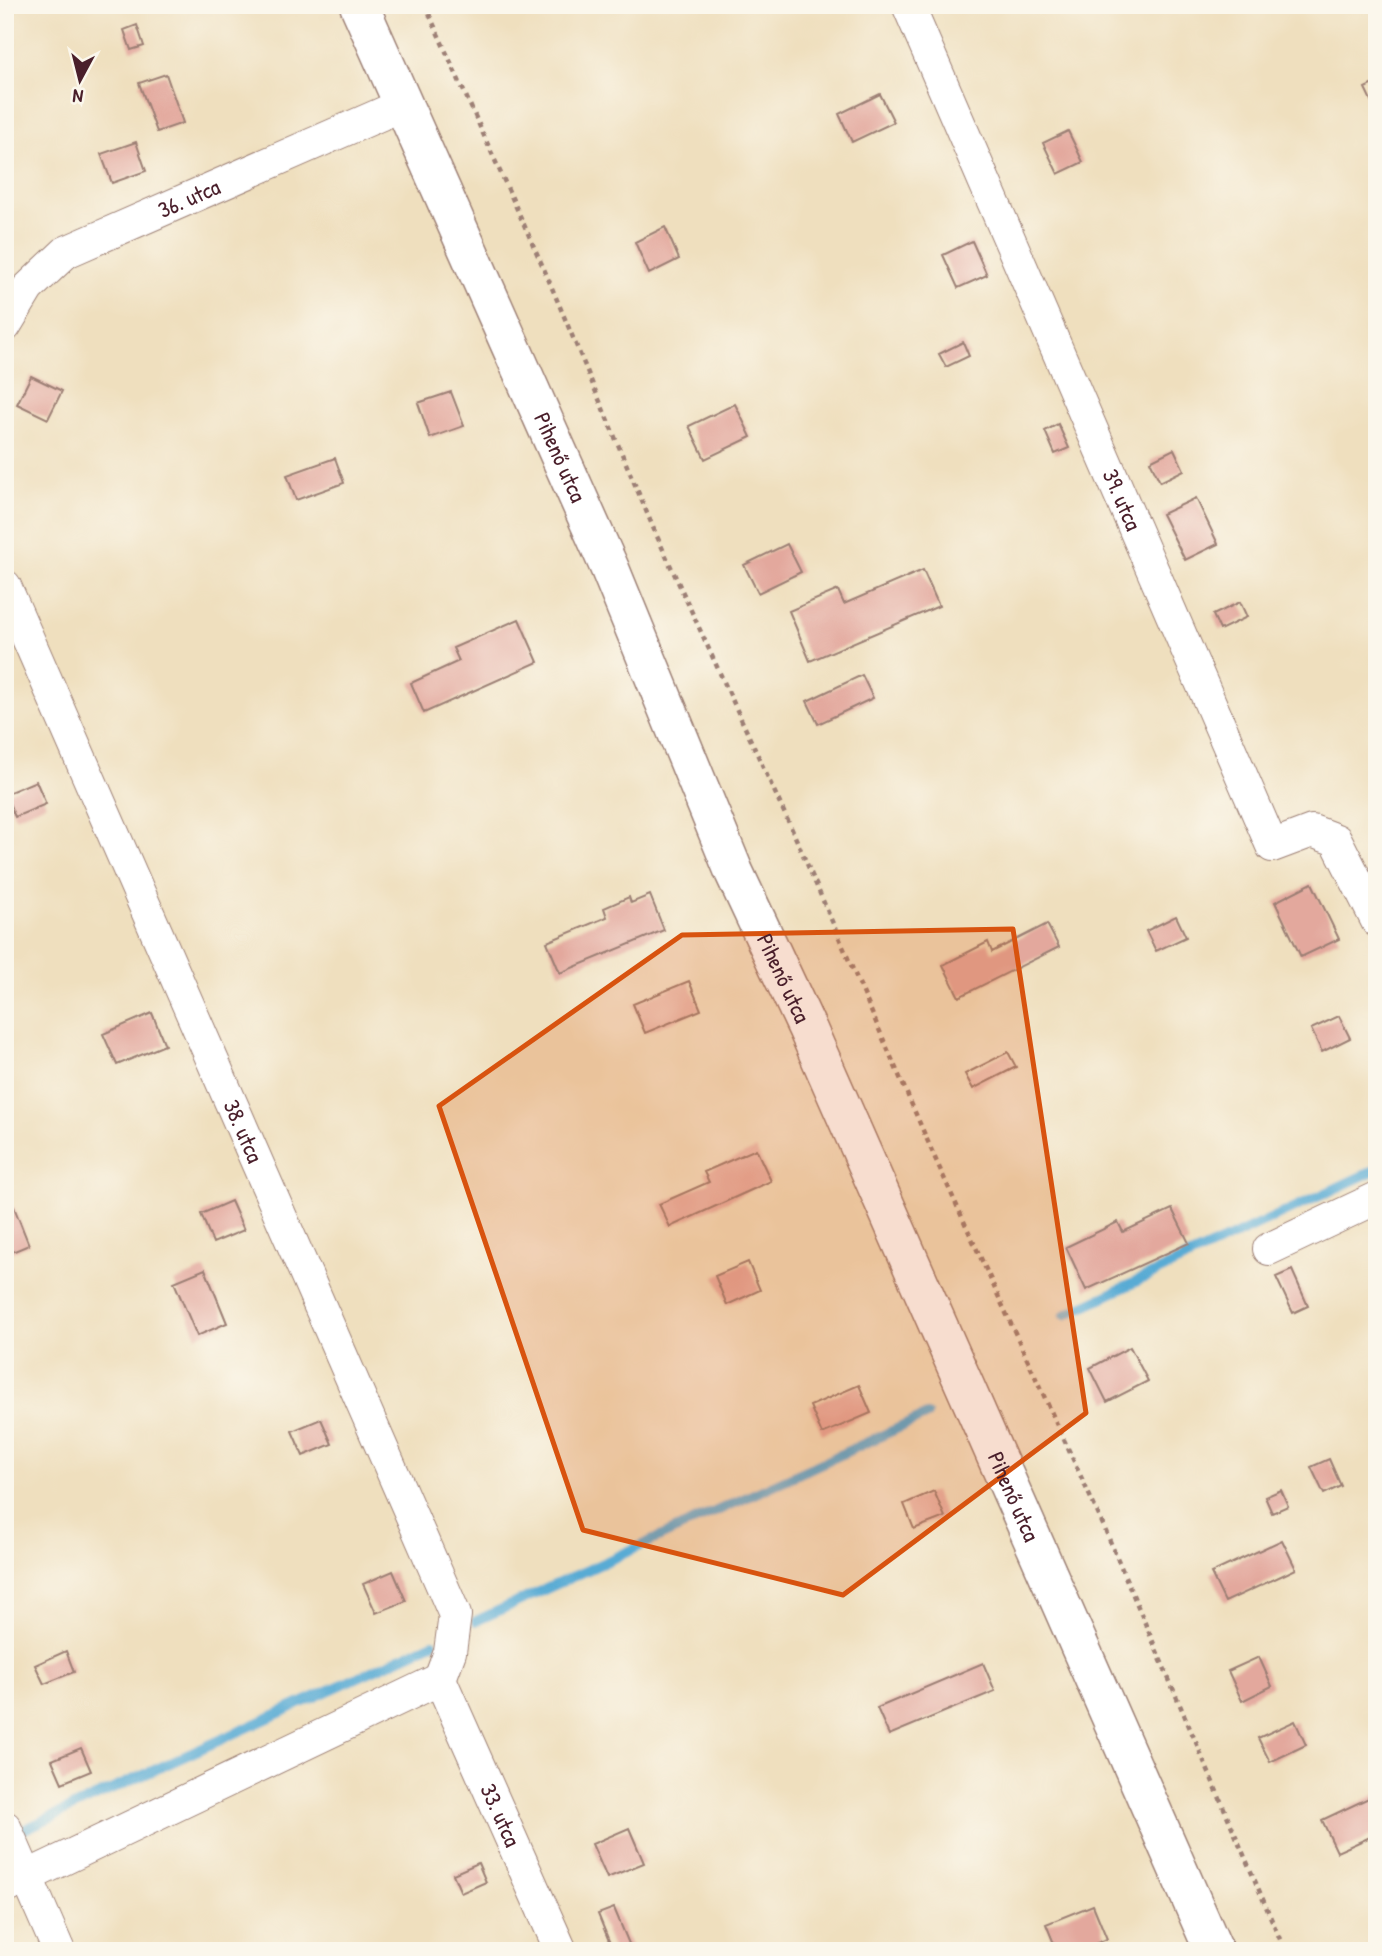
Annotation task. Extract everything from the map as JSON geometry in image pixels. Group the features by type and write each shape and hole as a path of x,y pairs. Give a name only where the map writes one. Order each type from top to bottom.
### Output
{"street":[{"name":"Pihenő utca","path":"359,5 610,569 734,872 808,1030 1214,1951"},
{"name":"39. utca","path":"908,5 1272,846 1312,831 1336,840 1377,921"},
{"name":"36. utca","path":"5,326 28,288 66,252 402,105"},
{"name":"38. utca","path":"5,586 455,1615 450,1651 440,1679"},
{"path":"1269,1249 1377,1198"},
{"path":"16,1882 440,1679"},
{"name":"33. utca","path":"440,1679 561,1951"},
{"path":"5,1827 16,1882 59,1951"}],"path":[{"path":"425,5 544,269 655,532 794,834 934,1158 1104,1527 1285,1951"}],"highlighted area":[{"path":"1013,929 1086,1413 843,1595 583,1530 439,1106 682,935"}],"building":[{"path":"137,25 144,46 131,50 124,30"},
{"path":"166,74 183,123 157,132 139,83"},
{"path":"1377,82 1377,113 1365,88"},
{"path":"880,94 894,122 852,142 839,114"},
{"path":"1068,131 1083,162 1058,174 1043,143"},
{"path":"136,142 146,171 112,183 101,154"},
{"path":"665,227 679,259 649,274 635,242"},
{"path":"972,241 987,275 958,288 943,255"},
{"path":"963,342 969,356 946,367 939,354"},
{"path":"31,376 62,391 48,419 17,404"},
{"path":"451,392 464,426 430,438 418,403"},
{"path":"735,404 751,437 705,459 689,426"},
{"path":"1058,424 1069,448 1055,454 1045,431"},
{"path":"1174,449 1184,470 1160,482 1150,461"},
{"path":"335,458 344,483 296,500 287,475"},
{"path":"1196,498 1218,544 1185,560 1162,514"},
{"path":"787,544 801,572 758,593 744,565"},
{"path":"923,570 939,606 810,661 789,611 838,590 844,604"},
{"path":"1240,602 1247,617 1220,630 1213,615"},
{"path":"519,619 538,662 424,713 411,683 459,661 453,648"},
{"path":"862,675 873,698 818,724 807,701"},
{"path":"36,781 46,804 15,817 5,794"},
{"path":"1312,883 1339,939 1301,957 1275,902"},
{"path":"650,895 664,930 560,973 547,942 607,917 604,908 629,897 631,903"},
{"path":"1176,916 1186,937 1156,951 1146,931"},
{"path":"1047,924 1059,947 959,997 943,965 988,942 992,952"},
{"path":"689,981 701,1010 645,1033 633,1004"},
{"path":"152,1013 165,1045 117,1065 103,1034"},
{"path":"1339,1016 1350,1038 1322,1052 1311,1029"},
{"path":"1008,1052 1016,1067 973,1089 965,1074"},
{"path":"756,1149 771,1181 670,1227 659,1204 709,1182 704,1172"},
{"path":"231,1201 244,1230 213,1243 201,1214"},
{"path":"14,1207 29,1245 5,1255 5,1211"},
{"path":"1172,1209 1189,1243 1086,1290 1066,1247 1118,1222 1123,1232"},
{"path":"748,1262 760,1290 727,1305 715,1276"},
{"path":"205,1269 227,1323 197,1336 174,1282"},
{"path":"1292,1270 1308,1306 1293,1313 1276,1277"},
{"path":"1130,1347 1148,1381 1107,1402 1090,1368"},
{"path":"859,1385 871,1413 822,1434 810,1406"},
{"path":"321,1419 332,1444 303,1456 292,1431"},
{"path":"1329,1459 1341,1486 1324,1494 1311,1467"},
{"path":"1281,1490 1288,1506 1272,1513 1265,1497"},
{"path":"934,1491 945,1517 914,1529 904,1504"},
{"path":"1282,1540 1296,1569 1225,1602 1211,1573"},
{"path":"393,1571 406,1601 376,1613 363,1584"},
{"path":"66,1651 74,1672 44,1684 35,1665"},
{"path":"1259,1657 1272,1686 1242,1701 1228,1671"},
{"path":"983,1663 995,1691 889,1735 877,1708"},
{"path":"1295,1721 1306,1745 1270,1762 1258,1738"},
{"path":"81,1748 91,1771 62,1783 52,1760"},
{"path":"1377,1794 1377,1834 1337,1852 1322,1820"},
{"path":"629,1828 644,1863 607,1878 592,1844"},
{"path":"478,1863 486,1882 461,1893 453,1874"},
{"path":"1093,1905 1107,1939 1078,1951 1057,1951 1046,1924"},
{"path":"614,1908 632,1951 613,1951 598,1914"}],"waterway":[{"path":"1065,1315 1377,1169"},
{"path":"476,1621 927,1415"},
{"path":"25,1829 433,1643"}]}
